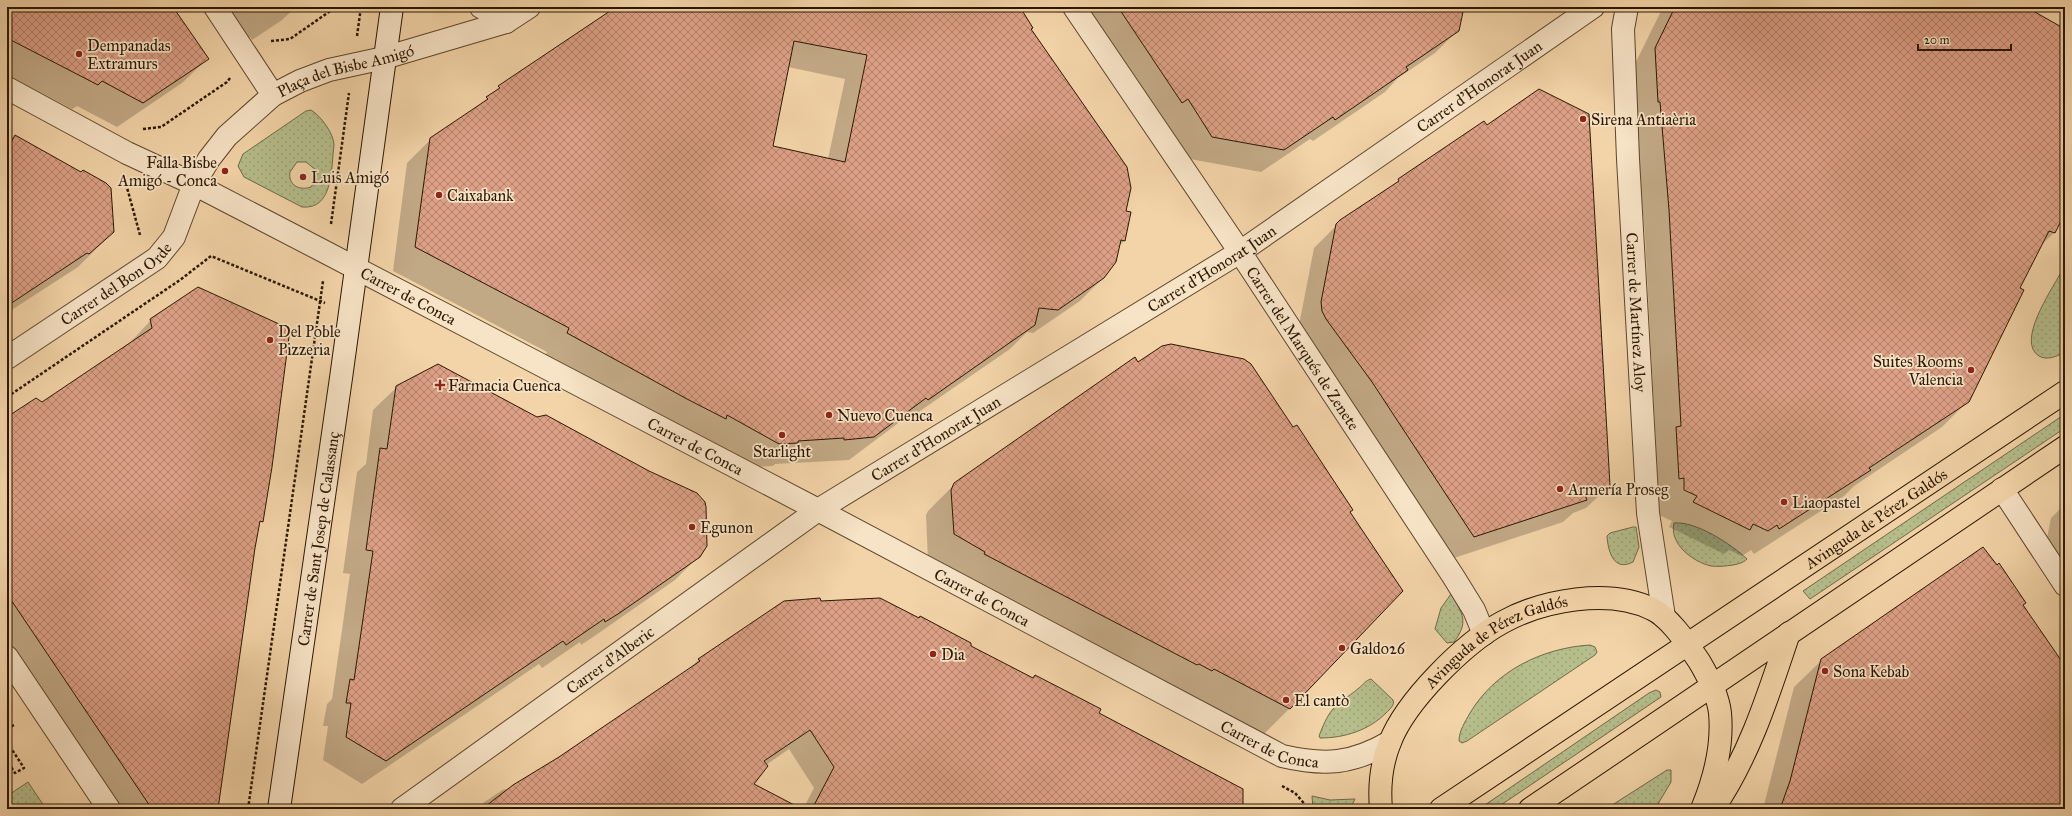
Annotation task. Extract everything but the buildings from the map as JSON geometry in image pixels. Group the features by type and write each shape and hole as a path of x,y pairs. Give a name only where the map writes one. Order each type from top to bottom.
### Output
{"main road":[{"name":"Avinguda de Pérez Galdós","path":"1441,809 2065,392"},
{"path":"1530,809 2065,447"},
{"name":"Avinguda de Pérez Galdós","path":"1381,809 1380,778 1390,742 1417,699 1438,675 1484,634 1503,622 1526,612 1578,599 1605,598 1622,599 1653,609 1664,617 1705,670 1720,712 1715,772 1702,809"},
{"path":"1713,809 1735,773 1770,689 1788,633"}],"street":[{"path":"215,7 273,95"},
{"name":"Carrer de Sant Josep de Calassanç","path":"279,809 392,7"},
{"path":"481,7 506,22"},
{"name":"Plaça del Bisbe Amigó","path":"194,184 209,159 227,136 273,95 300,81 329,70 384,58 506,22 529,7"},
{"name":"Carrer del Marqués de Zenete","path":"1074,7 1240,252 1453,576 1474,610 1484,634"},
{"name":"Carrer d'Honorat Juan","path":"818,510 1240,252 1593,7"},
{"name":"Carrer de Martínez Aloy","path":"1627,7 1623,29 1648,513 1664,617"},
{"name":"Carrer de Conca","path":"7,88 128,153 194,184 818,510 1282,756 1314,762 1351,760 1370,754 1390,742"},
{"name":"Carrer del Bon Orde","path":"7,358 157,258 174,238 194,184"},
{"path":"2002,490 2065,585"},
{"name":"Carrer d'Alberic","path":"402,809 818,510"},
{"path":"7,657 108,809"}],"path":[{"path":"269,40 280,41 290,39 336,7"},
{"path":"359,23 361,7"},
{"path":"137,129 160,127 227,82 232,74"},
{"path":"331,224 349,92"},
{"path":"126,182 142,242"},
{"path":"7,397 167,288 211,256 320,303"},
{"path":"248,809 322,288"},
{"path":"7,729 14,725"},
{"path":"7,742 24,768 15,773 7,761"}],"green space":[{"path":"311,110 323,121 332,136 334,145 331,175 325,195 320,202 312,206 302,207 244,177 238,166 243,154 306,111","holes":["297,162 306,162 316,170 316,179 311,187 302,188 295,186 291,180 290,172"]},
{"path":"2060,274 2065,276 2065,352 2045,358 2039,356 2033,349 2031,340 2033,328 2043,304"},
{"path":"2065,414 2065,428 1810,599 1803,591"},
{"path":"1674,523 1683,523 1703,530 1723,540 1747,559 1739,564 1719,566 1711,566 1697,561 1679,545 1673,531"},
{"path":"1636,527 1639,547 1633,562 1621,564 1613,559 1607,536 1610,533"},
{"path":"1451,594 1459,607 1463,618 1463,623 1462,629 1454,642 1447,643 1435,629 1441,608"},
{"path":"1590,645 1595,647 1597,652 1595,655 1467,741 1462,743 1459,741 1464,723 1480,698 1506,674 1521,664 1555,651"},
{"path":"1371,679 1393,700 1393,705 1379,719 1356,732 1329,738 1320,738 1319,736 1330,712 1366,681"},
{"path":"1656,690 1660,692 1661,697 1495,809 1479,809 1649,693"},
{"path":"1667,770 1671,770 1671,782 1655,809 1606,809"},
{"path":"28,782 46,809 7,809 7,796"},
{"path":"1312,796 1330,800 1355,799 1350,809 1313,809"}],"place":[{"name":"Dempanadas Extramurs","path":"79,54"},
{"name":"Sirena Antiaèria","path":"1583,119"},
{"name":"Falla Bisbe Amigó - Conca","path":"225,171"},
{"name":"Luis Amigó","path":"303,177"},
{"name":"Caixabank","path":"439,195"},
{"name":"Del Poble Pizzeria","path":"270,340"},
{"name":"Suites Rooms Valencia","path":"1971,370"},
{"name":"Farmacia Cuenca","path":"440,385"},
{"name":"Nuevo Cuenca","path":"829,415"},
{"name":"Starlight","path":"782,435"},
{"name":"Armería Proseg","path":"1560,489"},
{"name":"Liaopastel","path":"1784,502"},
{"name":"Egunon","path":"692,527"},
{"name":"Galdo26","path":"1342,648"},
{"name":"Dia","path":"933,654"},
{"name":"Sona Kebab","path":"1825,671"},
{"name":"El cantò","path":"1286,700"}]}
